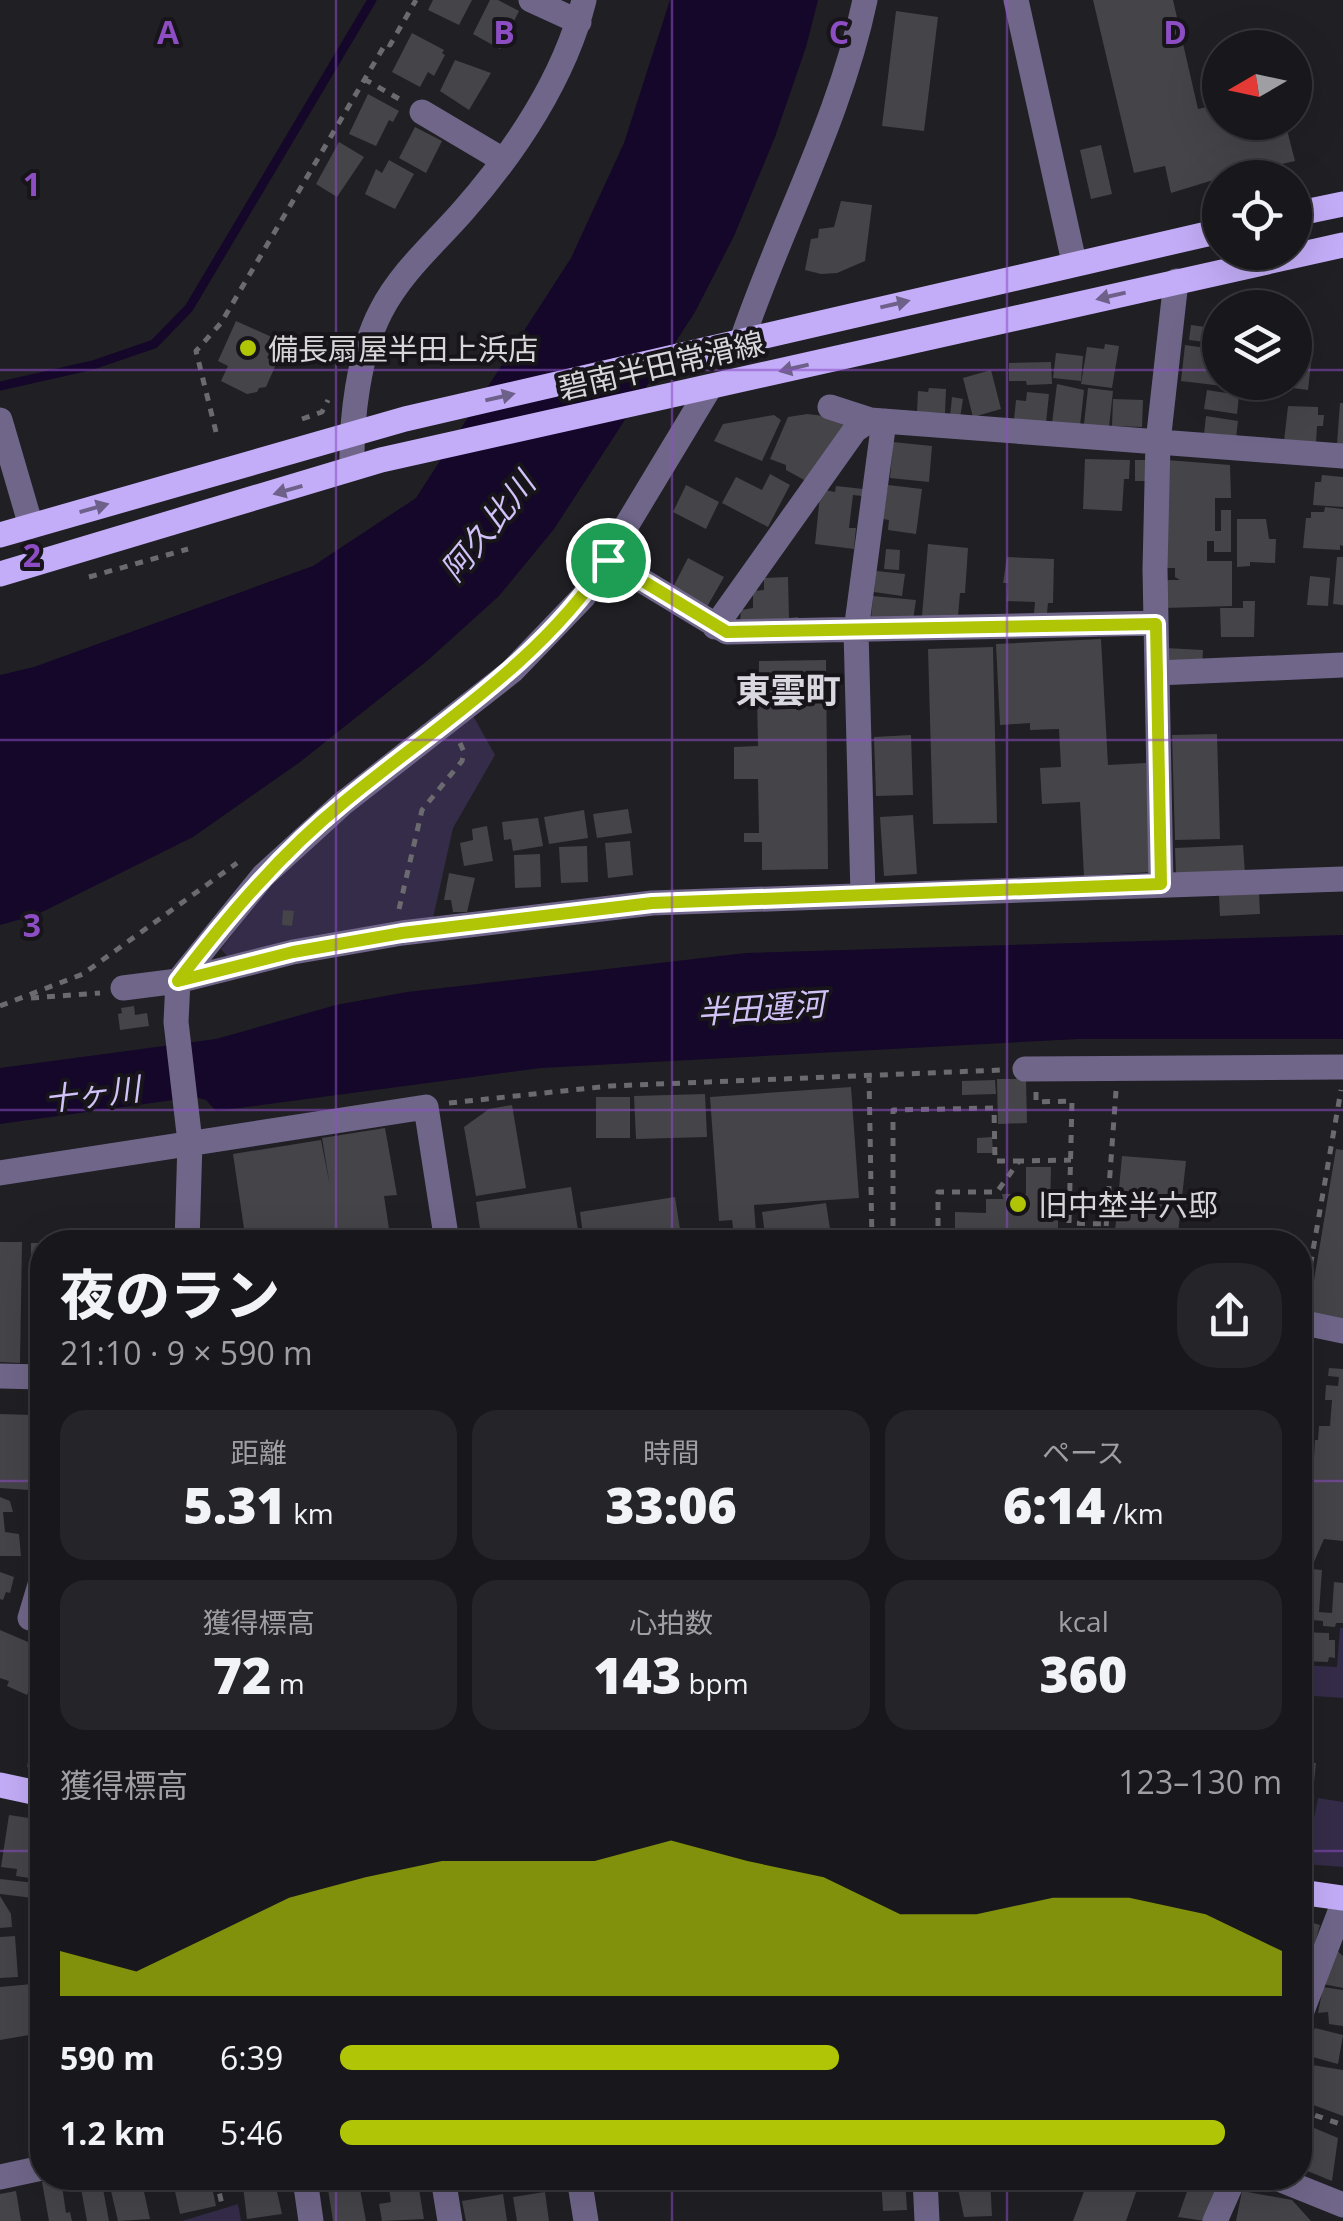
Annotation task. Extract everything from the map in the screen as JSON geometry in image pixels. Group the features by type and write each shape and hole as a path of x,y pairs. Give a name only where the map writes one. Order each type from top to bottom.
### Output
{"main road":[{"path":"1312,210 1343,204"},
{"name":"碧南半田常滑線","path":"0,535 405,419 1202,234"},
{"name":"碧南半田常滑線","path":"0,574 381,460 1343,245"},
{"path":"0,1786 30,1792"},
{"path":"1312,1895 1343,1901"}],"street":[{"path":"352,468 358,383 380,313 413,263 463,212 503,160 552,80 582,11 531,0"},
{"path":"742,340 832,115 865,0"},
{"path":"1016,0 1074,262"},
{"path":"422,112 503,160"},
{"path":"1161,884 1156,624 1158,442 1176,281"},
{"path":"186,1230 190,1142 176,1022 178,981 263,876 342,804 512,670 584,596 710,387"},
{"path":"830,407 877,421 1343,456"},
{"path":"0,420 31,526"},
{"path":"715,626 855,430 877,421"},
{"path":"863,895 856,631 877,421"},
{"path":"608,560 727,632 1156,624"},
{"path":"1157,673 1343,665"},
{"path":"122,988 178,981 293,952 402,933 652,903 1343,880"},
{"path":"1030,1069 1343,1067"},
{"path":"0,1172 426,1107 445,1230"},
{"path":"1312,1324 1343,1330"},
{"path":"0,1376 30,1377"},
{"path":"1312,1984 1343,1901"},
{"path":"0,2177 30,2171"},
{"path":"306,2190 310,2221"},
{"path":"446,2190 450,2221"},
{"path":"581,2190 586,2221"},
{"path":"926,2190 927,2221"},
{"path":"1215,2221 1229,2190"},
{"path":"1307,2190 1343,2204"}],"path":[{"path":"216,432 196,351 221,322 364,79 416,0"},
{"path":"364,79 422,112"},
{"path":"402,933 398,911 422,810 462,761 461,744 444,724"},
{"path":"0,1006 83,974 239,861"},
{"path":"23,998 122,988"},
{"path":"1106,1230 1118,1068"},
{"path":"426,1107 610,1086 1030,1069 1036,1102 1072,1101 1069,1223 1107,1224"},
{"path":"868,1075 872,1230"},
{"path":"1312,1254 1343,1077"},
{"path":"893,1230 893,1110 994,1108 995,1161 1072,1160"},
{"path":"938,1230 938,1192 997,1192 1019,1161"},
{"path":"1312,2114 1343,2125"},
{"path":"219,2190 223,2209"}],"shaded area":[{"path":"471,712 495,755 453,828 433,918 227,956 221,949 269,887 349,809"},
{"path":"1343,1628 1343,1698 1312,1696 1312,1666 1337,1667"},
{"path":"1318,1798 1343,1802 1343,1867 1312,1865 1312,1828"},
{"path":"238,2204 241,2221 182,2221"}],"water":[{"name":"阿久比川","path":"670,0 818,0 775,137 734,236 695,312 554,529 499,596 427,661 300,762 193,837 36,915 0,925 0,675 34,667 313,566 416,498 571,258 624,143"},
{"path":"1343,935 1343,1039 1078,1039 541,1068 216,1111 206,1100 195,1097 0,1124 0,1068 216,1039 336,1005 407,992 746,953"}],"building":[{"path":"433,0 472,0 459,25 428,10"},
{"path":"490,0 519,11 500,49 473,34"},
{"path":"1093,0 1173,0 1198,109 1202,108 1202,140 1290,140 1295,160 1202,160 1202,184 1171,193 1165,166 1134,173"},
{"path":"896,11 938,17 924,131 882,126"},
{"path":"412,33 444,50 445,55 434,76 428,72 420,87 392,72"},
{"path":"455,60 491,73 469,110 440,91"},
{"path":"368,94 399,111 393,122 389,120 376,146 349,134"},
{"path":"415,127 442,141 426,173 399,158"},
{"path":"339,142 364,157 337,197 316,184"},
{"path":"1101,145 1112,194 1091,199 1080,150"},
{"path":"389,160 414,174 395,209 365,194 376,169 382,173"},
{"path":"841,201 872,205 865,261 837,273 805,270 811,239 818,238 819,229 834,227"},
{"name":"備長扇屋半田上浜店","path":"236,321 276,339 267,358 277,362 266,387 257,392 247,394 221,381 228,366 218,361"},
{"path":"1191,325 1202,326 1202,342 1189,340"},
{"path":"1105,344 1119,346 1112,388 1081,384 1087,347 1104,349"},
{"path":"1185,345 1202,347 1202,384 1181,381"},
{"path":"1056,353 1083,356 1081,381 1053,378"},
{"path":"1051,362 1052,384 1009,381 1009,363"},
{"path":"991,370 1001,409 973,417 963,378"},
{"path":"1057,384 1084,390 1080,426 1052,423"},
{"path":"929,388 946,389 945,413 917,412 918,391 928,392"},
{"path":"1088,388 1113,391 1109,427 1084,424"},
{"path":"1027,392 1049,394 1046,423 1014,420 1016,400 1026,401"},
{"path":"952,397 963,399 960,418 950,417"},
{"path":"1113,399 1143,400 1142,427 1112,426"},
{"path":"1205,400 1238,400 1237,414 1204,409"},
{"path":"1343,403 1343,445 1337,444"},
{"path":"1288,406 1318,407 1318,415 1324,415 1323,426 1317,426 1316,443 1284,441"},
{"path":"807,414 842,418 846,424 806,481 786,470 786,465 770,459 788,417"},
{"path":"774,415 781,420 762,461 714,441 723,424"},
{"path":"1206,416 1238,421 1236,438 1204,434"},
{"path":"893,442 932,446 929,482 890,478"},
{"path":"1085,459 1130,460 1122,511 1083,509"},
{"path":"1135,460 1146,460 1146,481 1135,481"},
{"path":"1167,460 1230,465 1231,498 1215,498 1215,531 1221,531 1221,510 1231,510 1231,552 1214,552 1214,541 1207,541 1207,561 1232,561 1232,606 1164,608 1165,580 1180,580 1175,577 1175,568 1167,568"},
{"path":"770,474 790,485 768,527 722,503 736,477 762,490"},
{"path":"1322,475 1343,477 1343,507 1313,505 1315,482 1321,482"},
{"path":"686,485 719,502 706,529 673,512"},
{"path":"888,485 922,489 916,534 888,530 889,520 883,519"},
{"path":"836,486 863,489 862,496 853,495 849,528 856,528 854,549 815,544 820,495 825,490 835,492"},
{"path":"1325,507 1343,509 1343,546 1340,550 1303,548 1306,518 1311,518 1311,512 1324,512"},
{"path":"1237,519 1266,519 1269,539 1276,539 1275,563 1250,562 1250,566 1237,567"},
{"path":"928,544 968,548 965,593 960,593 958,616 922,616"},
{"path":"886,549 900,550 899,570 884,569"},
{"path":"1007,557 1054,559 1053,603 1048,603 1047,613 1034,613 1035,602 1007,601 1008,583 1003,583"},
{"path":"1337,557 1343,557 1343,605 1333,604"},
{"path":"688,558 724,577 704,612 670,593"},
{"path":"876,571 905,574 902,596 874,592"},
{"path":"1310,576 1330,578 1328,606 1307,605"},
{"path":"788,577 789,618 798,617 798,627 740,622 741,610 753,608 753,591 764,590 764,578"},
{"path":"873,596 916,600 913,620 871,619"},
{"path":"1243,601 1255,601 1254,637 1221,637 1220,608 1243,608"},
{"path":"1101,639 1108,765 1146,763 1151,872 1084,876 1080,802 1042,804 1040,768 1061,767 1059,729 1030,730 1030,723 1000,725 996,644"},
{"path":"993,647 997,823 933,824 928,649"},
{"path":"1165,648 1203,650 1202,665 1165,663"},
{"path":"826,660 828,869 762,870 762,842 744,842 744,833 759,833 758,779 734,779 734,747 758,746 757,696 738,696 737,687 759,686 759,661"},
{"path":"1217,734 1220,839 1175,840 1172,735"},
{"path":"911,735 913,795 876,796 874,737"},
{"path":"628,809 632,833 597,838 593,814"},
{"path":"584,810 588,838 549,844 544,817"},
{"path":"913,815 917,874 884,876 880,817"},
{"path":"538,818 543,846 513,851 511,839 504,840 502,822"},
{"path":"487,826 493,861 464,866 460,843 473,840 472,829"},
{"path":"630,841 633,875 608,878 605,843"},
{"path":"1243,845 1245,874 1176,876 1175,848"},
{"path":"587,846 588,882 561,883 559,847"},
{"path":"540,854 541,887 515,888 514,855"},
{"path":"449,873 475,878 467,912 453,912 451,900 444,900"},
{"path":"1259,892 1260,914 1220,916 1219,894"},
{"path":"283,910 294,911 292,926 282,925"},
{"path":"134,1006 135,1015 147,1013 149,1026 120,1030 121,1008"},
{"path":"997,1079 1026,1079 1027,1123 998,1124"},
{"path":"995,1080 996,1094 962,1095 962,1081"},
{"path":"851,1087 859,1198 754,1205 756,1230 733,1230 732,1220 719,1221 710,1097"},
{"path":"705,1094 707,1137 636,1139 634,1096"},
{"path":"596,1097 630,1097 630,1138 596,1138"},
{"path":"512,1105 526,1188 476,1196 464,1127 489,1109"},
{"path":"385,1128 397,1195 384,1196 389,1230 244,1230 233,1154 321,1140 330,1186 322,1138"},
{"path":"992,1137 993,1153 977,1153 977,1138"},
{"path":"1336,1149 1343,1150 1343,1322 1312,1317 1312,1292"},
{"path":"1122,1156 1186,1161 1178,1230 1115,1230"},
{"name":"旧中埜半六邸","path":"1026,1167 1051,1167 1050,1209 1058,1209 1058,1230 955,1230 955,1212 986,1213 986,1199 1026,1194"},
{"path":"571,1187 578,1230 480,1230 476,1202"},
{"path":"675,1197 680,1230 582,1230 580,1212"},
{"path":"826,1203 830,1230 764,1230 762,1212"},
{"path":"0,1242 22,1242 20,1363 0,1362"},
{"path":"1329,1368 1343,1369 1343,1541 1324,1539 1312,1567 1315,1440 1319,1426 1330,1426 1332,1400 1325,1400 1326,1385 1338,1386 1339,1377 1328,1376"},
{"path":"0,1414 30,1415 29,1490 0,1488"},
{"path":"0,1497 10,1501 13,1512 3,1512 5,1532 19,1534 21,1556 0,1556"},
{"path":"1312,1569 1322,1570 1319,1612 1332,1613 1334,1582 1343,1583 1343,1623 1323,1626 1323,1621 1312,1620"},
{"path":"0,1572 14,1577 10,1593 6,1592 3,1600 0,1599"},
{"path":"0,1630 30,1643 27,1695 7,1686 9,1681 0,1678"},
{"path":"1312,1632 1329,1633 1329,1640 1335,1640 1335,1658 1329,1657 1328,1662 1312,1661"},
{"path":"9,1815 30,1818 30,1878 16,1876 17,1869 1,1867"},
{"path":"0,1879 30,1882 30,1898 0,1894"},
{"path":"0,1896 11,1914 12,1927 0,1928"},
{"path":"1312,1923 1320,1925 1312,1953"},
{"path":"15,1936 18,1977 0,1978 0,1937"},
{"path":"1335,1949 1343,1956 1343,1988 1323,1984"},
{"path":"30,1984 30,2035 0,2040 0,1987"},
{"path":"1323,1987 1343,1990 1343,2026 1329,2024 1328,2012 1318,2013"},
{"path":"1315,2028 1343,2035 1338,2064 1312,2057"},
{"path":"1312,2065 1343,2070 1343,2116 1312,2104"},
{"path":"1312,2127 1338,2138 1332,2181 1312,2173"},
{"path":"43,2190 63,2190 66,2213 70,2212 72,2221 49,2221"},
{"path":"81,2190 103,2190 109,2221 87,2221"},
{"path":"111,2190 144,2190 150,2219 118,2221"},
{"path":"175,2190 213,2190 216,2206 180,2214"},
{"path":"243,2190 277,2190 282,2214 247,2219"},
{"path":"328,2190 360,2190 366,2221 333,2221"},
{"path":"389,2190 419,2190 424,2219 382,2221 379,2204 391,2202"},
{"path":"882,2190 906,2190 907,2210 883,2211"},
{"path":"958,2190 991,2190 992,2216 964,2217"},
{"path":"1085,2190 1137,2190 1126,2221 1073,2221"},
{"path":"1188,2190 1216,2190 1205,2221 1178,2217"},
{"path":"16,2191 21,2221 0,2221 0,2194"},
{"path":"1242,2191 1292,2200 1311,2221 1236,2221"},
{"path":"545,2192 549,2221 517,2221 513,2197"},
{"path":"503,2194 507,2221 466,2221 462,2201"}],"waterway":[{"path":"0,386 93,365 154,344 189,308 372,0"}],"place":[{"name":"備長扇屋半田上浜店","path":"248,348"},
{"name":"旧中埜半六邸","path":"1018,1204"}],"district":[{"name":"東雲町","path":"788,689"}],"route":[{"path":"608,560 727,632 1156,624 1161,884 652,903 402,933 293,952 178,981 263,876 342,804 512,670 584,596 608,560"}],"water label":[{"name":"半田運河","path":"761,1007"},
{"name":"十ヶ川","path":"92,1093"}]}
